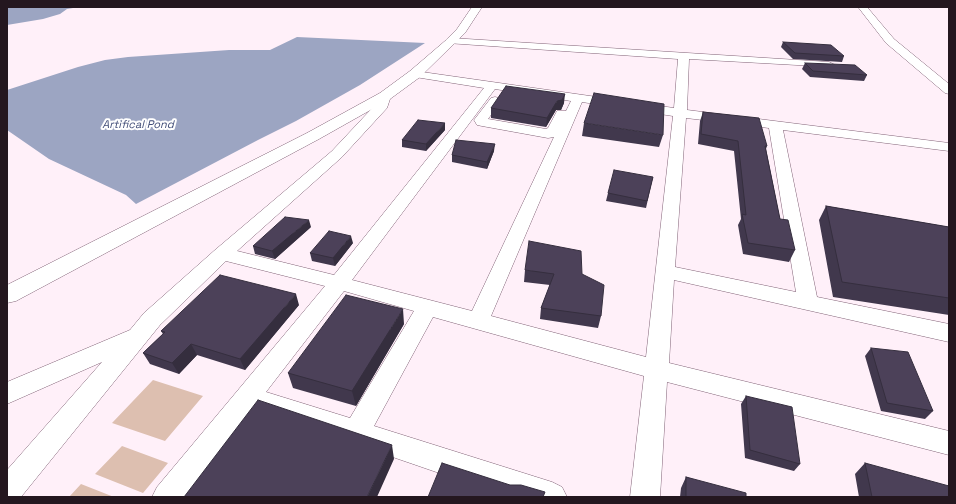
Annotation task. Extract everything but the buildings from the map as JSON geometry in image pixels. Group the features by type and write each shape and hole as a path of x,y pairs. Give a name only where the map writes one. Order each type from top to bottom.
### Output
{"street":[{"path":"7,295 313,136 377,94 448,30 464,7"},
{"path":"7,279 340,110 377,94 415,74 461,31 476,7"},
{"path":"862,7 890,41 949,90"},
{"path":"451,41 842,66"},
{"path":"645,497 684,55"},
{"path":"415,74 492,85 515,91 551,97 578,98 680,113 949,147"},
{"path":"167,497 339,283 492,85"},
{"path":"515,91 500,94 481,120 482,122 552,133 567,104 551,97"},
{"path":"7,492 152,319 222,254 337,154 382,106 377,94"},
{"path":"478,322 578,98"},
{"path":"775,125 808,303"},
{"path":"222,254 339,283 657,370 949,443"},
{"path":"666,272 949,333"},
{"path":"356,432 427,308"},
{"path":"7,393 138,336"},
{"path":"247,396 552,497"}],"shaded area":[{"path":"153,380 203,396 165,441 112,423"},
{"path":"122,446 168,463 143,493 95,474"},
{"path":"81,484 114,497 69,497"}],"water":[{"path":"7,7 79,7 67,9 60,14 43,19 7,25"},
{"name":"Artifical Pond","path":"297,37 425,43 360,85 296,121 136,204 126,195 49,159 7,130 7,90 78,67 105,60 128,57 229,50 270,50"}]}
